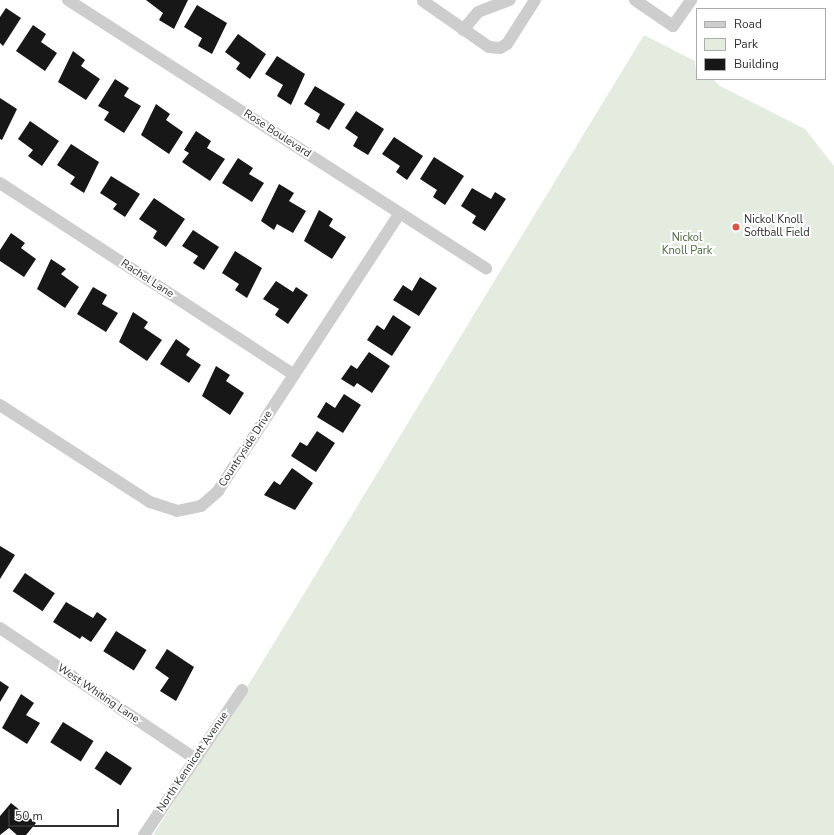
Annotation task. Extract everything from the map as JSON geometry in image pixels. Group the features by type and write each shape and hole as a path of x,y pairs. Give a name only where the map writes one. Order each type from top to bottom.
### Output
{"street":[{"name":"Rose Boulevard","path":"68,0 399,214 486,268"},
{"path":"463,30 478,12 510,0"},
{"path":"423,1 489,47 500,48 507,44 535,0"},
{"path":"634,0 673,26 691,0"},
{"name":"Rachel Lane","path":"0,183 294,375"},
{"name":"Countryside Drive","path":"0,405 150,502 177,511 201,506 218,491 399,214"},
{"name":"West Whiting Lane","path":"0,628 196,759"},
{"name":"North Kennicott Avenue","path":"144,835 242,690"}],"green space":[{"name":"Nickol Knoll Park","path":"644,35 695,61 696,80 714,80 720,86 805,129 834,166 834,835 153,835 249,684"}],"building":[{"path":"146,0 188,0 174,29 159,20 163,13"},
{"path":"197,5 227,23 212,54 198,46 202,38 184,27"},
{"path":"6,8 21,18 3,46 0,43 0,17"},
{"path":"33,25 46,34 41,42 57,53 45,71 16,51"},
{"path":"238,34 266,54 250,79 236,69 240,63 225,52"},
{"path":"73,51 85,60 81,66 100,79 86,100 58,82"},
{"path":"277,56 305,74 291,105 277,96 283,85 265,74"},
{"path":"115,79 129,88 124,96 141,106 124,133 104,120 109,112 98,106"},
{"path":"315,86 345,104 329,130 316,122 320,114 304,104"},
{"path":"0,98 17,109 2,140 0,139"},
{"path":"156,104 170,114 166,120 183,132 169,154 141,135"},
{"path":"356,111 384,129 368,155 353,146 358,137 345,128"},
{"path":"30,121 59,141 42,166 28,156 33,150 18,139"},
{"path":"196,131 211,141 207,148 225,159 210,181 182,162 189,153 184,150"},
{"path":"394,137 423,156 407,180 396,172 400,166 382,154"},
{"path":"71,144 99,162 84,193 70,184 75,177 57,165"},
{"path":"434,157 464,176 445,205 433,197 437,190 420,179"},
{"path":"238,158 253,168 249,174 264,183 252,202 222,183"},
{"path":"111,176 140,194 125,217 113,209 117,204 100,193"},
{"path":"279,184 294,193 289,201 306,211 293,233 277,224 274,230 261,221"},
{"path":"472,188 491,199 495,192 506,199 485,231 472,223 476,216 461,206"},
{"path":"154,198 185,219 166,247 153,238 157,231 139,219"},
{"path":"319,210 333,219 329,226 346,237 332,259 304,241"},
{"path":"193,230 219,247 204,270 193,263 198,256 182,246"},
{"path":"11,233 25,243 21,248 36,259 24,277 0,261 0,250"},
{"path":"235,251 262,268 247,298 235,290 239,284 222,273"},
{"path":"51,259 66,269 61,274 79,287 65,308 37,289"},
{"path":"420,277 437,288 419,316 393,300 403,285 412,291"},
{"path":"276,281 293,292 296,287 308,295 288,324 275,315 279,309 263,299"},
{"path":"93,287 107,295 102,304 118,313 106,332 77,314"},
{"path":"133,312 148,322 144,328 162,340 147,361 119,342"},
{"path":"393,315 411,327 392,356 367,340 377,325 384,330"},
{"path":"176,339 190,349 186,355 201,365 189,383 160,364"},
{"path":"369,352 390,366 372,393 357,383 354,387 341,379 351,365 357,369"},
{"path":"216,366 230,375 226,381 244,393 230,415 202,396"},
{"path":"344,394 361,405 343,433 317,417 326,402 335,408"},
{"path":"317,431 335,443 316,472 291,456 300,442 307,446"},
{"path":"292,468 313,483 295,510 264,495 274,481 280,485"},
{"path":"0,546 15,555 0,579"},
{"path":"25,573 55,593 43,611 13,591"},
{"path":"66,602 93,618 97,612 107,619 91,642 82,636 80,639 53,622"},
{"path":"116,631 147,650 134,670 103,651"},
{"path":"167,649 194,667 176,701 160,691 169,678 155,668"},
{"path":"0,681 9,687 0,702"},
{"path":"21,694 34,703 26,715 40,723 27,744 2,728"},
{"path":"63,722 94,741 81,761 50,742"},
{"path":"106,751 132,768 121,785 95,769"},
{"path":"11,803 36,823 26,835 17,835 9,828 0,835 0,816"}],"place":[{"name":"Nickol Knoll Softball Field","path":"736,227"}]}
